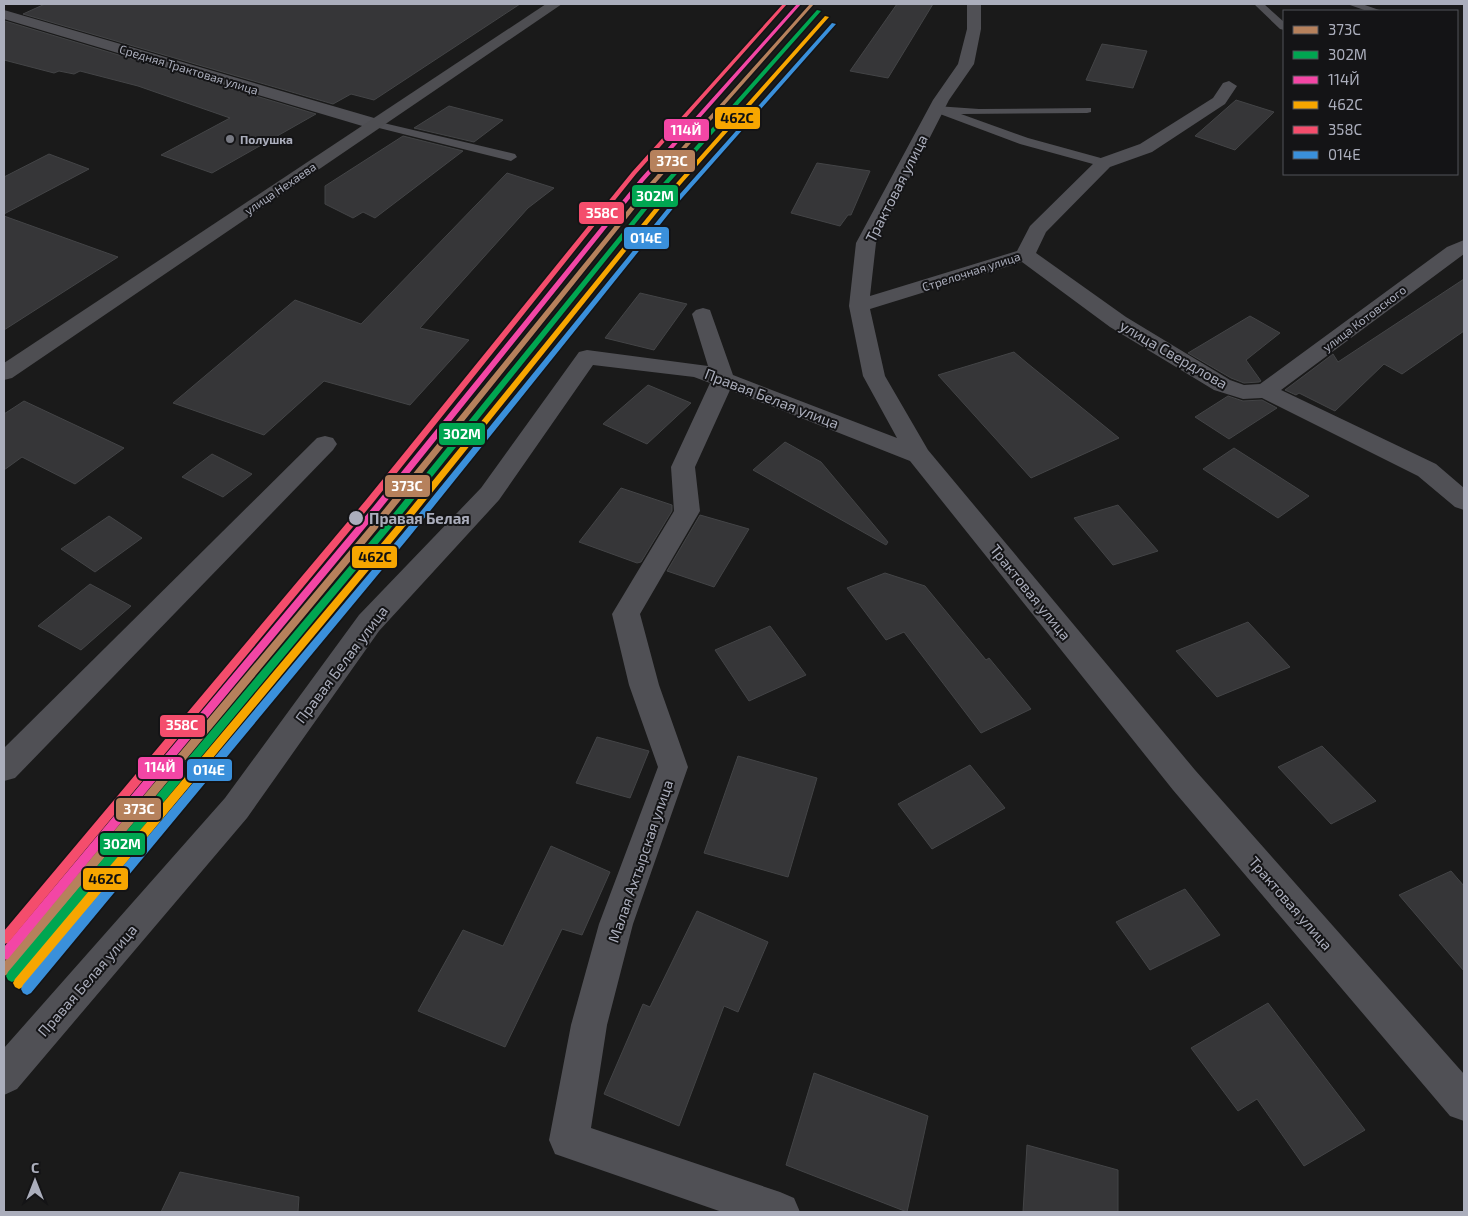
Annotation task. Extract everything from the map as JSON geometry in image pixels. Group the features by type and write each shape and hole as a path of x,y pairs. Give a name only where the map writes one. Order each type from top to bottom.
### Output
{"street":[{"name":"улица Нехаева","path":"4,372 555,4"},
{"name":"Трактовая улица","path":"974,4 974,29 966,64 936,109 866,243 859,306 874,376 919,455 1184,780 1464,1102"},
{"name":"Средняя Трактовая улица","path":"4,14 375,124"},
{"name":"Стрелочная улица","path":"859,306 1025,255 1037,230 1104,164 1146,148 1218,101 1229,86"},
{"name":"улица Котовского","path":"1265,391 1461,251"},
{"name":"улица Свердлова","path":"1025,255 1118,322 1222,385 1243,392 1265,391 1427,470 1464,501"},
{"path":"703,314 723,380"},
{"name":"Правая Белая улица","path":"4,1076 236,808 368,623 490,494 587,357 698,370 919,455"},
{"name":"Малая Ахтырская улица","path":"723,380 683,468 687,511 626,614 644,684 674,767 616,924 589,1025 569,1140 780,1212"},
{"path":"4,768 325,444"}],"lane":[{"path":"1259,4 1283,26"},
{"path":"1352,4 1373,10"},
{"path":"936,109 979,112 1087,110"},
{"path":"936,109 1024,141 1104,164"},
{"path":"375,124 511,157"}],"building":[{"path":"45,4 520,4 374,100 351,94 333,104 23,14"},
{"path":"897,4 933,4 888,78 850,71"},
{"path":"4,22 316,114 212,173 161,155 230,118 138,86 80,71 74,74 59,71 54,73 4,60"},
{"path":"1102,44 1147,51 1133,88 1086,80"},
{"path":"1236,100 1274,112 1235,150 1195,136"},
{"path":"449,106 503,120 474,142 414,128"},
{"path":"403,136 463,151 375,218 363,212 353,218 325,204 325,186"},
{"path":"49,154 89,169 4,214 4,177"},
{"path":"817,163 870,171 851,215 848,215 840,226 791,213"},
{"path":"507,173 554,188 528,208 420,328 469,340 410,405 324,381 264,435 173,403 295,300 361,324"},
{"path":"4,216 118,257 4,330"},
{"path":"1464,279 1464,331 1402,374 1384,364 1335,411 1299,393 1296,395 1285,390 1333,354 1338,362"},
{"path":"640,293 687,304 654,350 605,338"},
{"path":"1250,316 1280,333 1246,360 1261,381 1244,383 1231,378 1188,353"},
{"path":"1014,352 1119,438 1031,478 938,375"},
{"path":"648,385 691,403 647,444 603,424"},
{"path":"1228,396 1243,401 1262,400 1277,408 1229,439 1195,417"},
{"path":"24,401 124,448 75,484 22,457 4,470 4,414"},
{"path":"785,442 821,462 888,542 886,545 753,470"},
{"path":"1234,448 1309,496 1278,518 1203,469"},
{"path":"212,454 252,474 223,497 182,477"},
{"path":"621,488 672,505 672,511 641,562 637,563 579,542"},
{"path":"1118,505 1158,551 1113,565 1074,518"},
{"path":"700,515 749,529 714,587 667,571"},
{"path":"109,516 142,538 95,572 61,549"},
{"path":"885,573 925,586 986,660 989,658 1031,709 981,733 904,632 886,640 847,588"},
{"path":"90,584 131,606 81,650 38,626"},
{"path":"1248,622 1290,667 1217,697 1176,651"},
{"path":"770,626 806,675 749,701 715,650"},
{"path":"597,737 649,751 630,798 576,783"},
{"path":"1322,746 1376,801 1331,824 1278,767"},
{"path":"738,756 817,778 788,877 704,853"},
{"path":"970,765 1005,808 932,849 898,804"},
{"path":"551,846 610,872 582,935 562,929 505,1047 418,1011 463,930 503,946"},
{"path":"1451,871 1464,886 1464,971 1399,895"},
{"path":"1185,889 1220,935 1150,970 1116,922"},
{"path":"697,911 768,942 738,1012 724,1006 679,1126 604,1094 643,1004 650,1007"},
{"path":"1268,1003 1365,1130 1304,1166 1257,1099 1238,1111 1191,1048"},
{"path":"814,1073 928,1116 907,1212 786,1165"},
{"path":"1027,1145 1118,1170 1118,1212 1023,1212"},
{"path":"180,1172 299,1197 298,1212 161,1212"}],"transit line":[{"name":"358С","path":"4,939 369,502 634,173 785,4"},
{"name":"114Й","path":"4,955 376,509 642,180 799,4"},
{"name":"373C","path":"4,970 384,515 650,186 812,4"},
{"name":"302М","path":"12,976 392,521 658,192 819,11"},
{"name":"462С","path":"19,983 399,528 665,199 827,17"},
{"name":"014Е","path":"27,989 407,534 673,205 834,24"}],"place":[{"name":"Полушка","path":"230,139"},
{"name":"Правая Белая","path":"356,518"}]}
